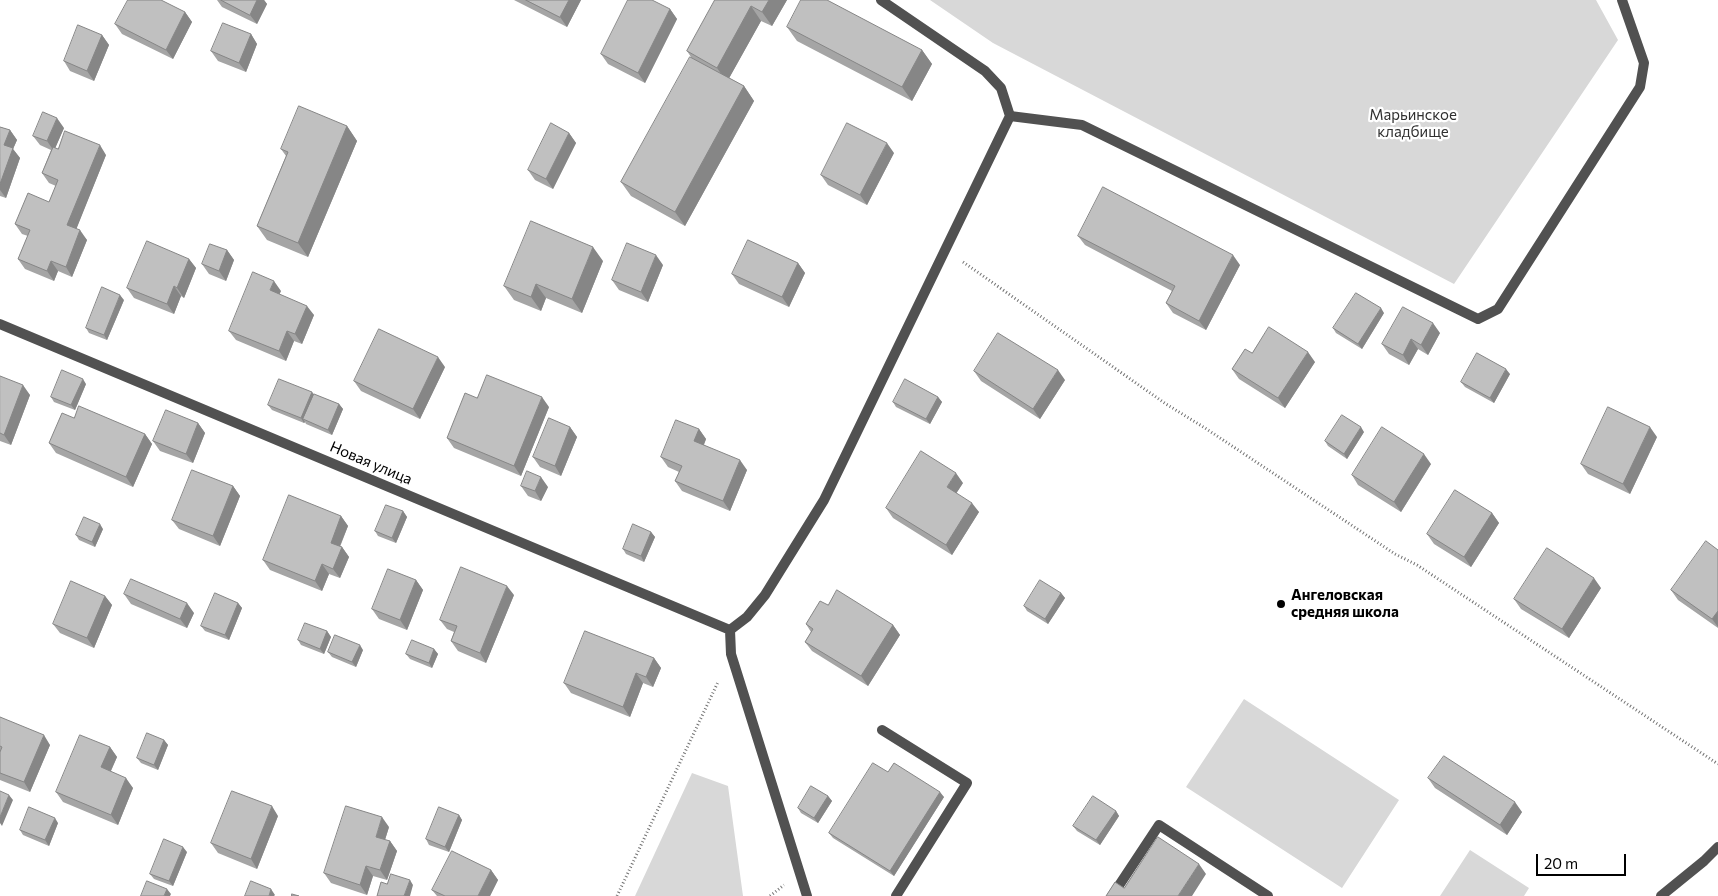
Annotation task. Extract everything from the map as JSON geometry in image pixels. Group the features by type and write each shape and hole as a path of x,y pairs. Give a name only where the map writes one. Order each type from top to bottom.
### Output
{"street":[{"path":"807,896 731,654 730,630 747,617 765,595 824,500 1010,116 1001,88 985,71 881,0"},
{"path":"1010,116 1082,126 1478,319 1498,309 1640,87 1644,63 1622,0"},
{"name":"Новая улица","path":"0,324 730,630"},
{"path":"882,730 967,783 896,896"},
{"path":"1112,896 1158,824 1268,896"},
{"path":"1661,896 1718,847"}],"path":[{"path":"946,251 1166,404 1395,554 1417,565 1718,764"},
{"path":"617,896 731,654"}],"green space":[{"name":"Марьинское кладбище","path":"930,0 1596,0 1618,40 1454,284 993,43"},
{"path":"1244,699 1399,800 1342,888 1186,787"},
{"path":"692,773 728,786 743,896 635,896"},
{"path":"1470,850 1529,888 1524,896 1440,896"}],"building":[{"path":"128,0 161,0 185,12 166,50 115,24"},
{"path":"221,0 257,0 250,15"},
{"path":"526,0 569,0 560,17"},
{"path":"628,0 652,0 670,9 638,73 601,54"},
{"path":"715,0 769,0 762,12 751,6 717,68 687,51"},
{"path":"801,0 827,0 922,50 902,87 787,27"},
{"path":"223,23 251,34 239,63 211,51"},
{"path":"78,25 102,35 87,71 64,61"},
{"path":"690,57 744,86 675,212 621,182"},
{"path":"299,106 347,126 298,243 257,226 288,152 281,149"},
{"path":"43,112 57,118 47,141 33,136"},
{"path":"551,123 569,133 546,179 528,170"},
{"path":"847,123 887,143 860,195 821,175"},
{"path":"0,127 10,130 4,145 13,148 0,184"},
{"path":"65,131 100,145 67,225 80,230 66,267 51,261 47,271 18,259 30,230 15,224 28,193 49,202 58,180 42,173 53,147 58,149"},
{"path":"1103,187 1233,255 1199,321 1166,303 1175,286 1078,236"},
{"path":"531,221 593,247 572,299 536,284 531,297 504,286"},
{"path":"748,240 798,263 782,297 732,274"},
{"path":"147,241 189,259 177,288 174,286 167,304 127,288"},
{"path":"627,243 656,255 641,292 612,280"},
{"path":"210,244 227,250 219,271 202,264"},
{"path":"253,272 274,281 270,290 307,306 295,334 287,331 279,351 229,331"},
{"path":"102,287 120,295 104,335 86,328"},
{"path":"1356,293 1381,308 1358,344 1333,328"},
{"path":"1403,307 1433,323 1421,345 1411,339 1403,355 1382,344"},
{"path":"1269,327 1308,352 1278,398 1232,369 1245,349 1252,353"},
{"path":"379,329 438,357 413,409 354,381"},
{"path":"998,333 1058,370 1033,409 974,371"},
{"path":"1477,353 1506,369 1490,398 1461,382"},
{"path":"62,370 83,379 71,405 51,397"},
{"path":"487,375 542,397 514,466 447,438 465,393 477,398"},
{"path":"0,376 23,385 4,435 0,433"},
{"path":"279,379 312,392 301,418 268,405"},
{"path":"905,379 938,397 926,419 893,402"},
{"path":"314,394 339,404 328,430 303,419"},
{"path":"79,406 145,434 126,477 49,443 62,413 74,418"},
{"path":"1608,407 1650,427 1623,484 1581,464"},
{"path":"166,410 198,423 186,454 153,441"},
{"path":"1342,415 1361,427 1344,454 1325,441"},
{"path":"549,418 570,427 555,466 533,457"},
{"path":"676,420 699,429 694,441 740,460 723,501 675,481 682,466 661,457"},
{"path":"1382,427 1424,454 1394,502 1352,475"},
{"path":"921,451 956,473 947,487 972,503 946,545 886,508"},
{"path":"192,470 233,486 213,536 172,520"},
{"path":"527,471 541,477 535,491 521,486"},
{"path":"1455,490 1492,513 1464,557 1427,534"},
{"path":"289,495 341,516 331,543 342,547 333,569 322,564 315,581 263,560"},
{"path":"386,505 403,511 392,538 375,531"},
{"path":"84,517 100,524 92,542 76,535"},
{"path":"633,524 651,532 641,556 623,549"},
{"path":"1706,541 1718,550 1718,611 1712,619 1671,590"},
{"path":"1547,548 1594,578 1562,629 1514,599"},
{"path":"461,567 507,586 480,653 451,641 457,626 440,620"},
{"path":"388,569 416,580 400,620 372,609"},
{"path":"131,579 187,603 180,619 124,594"},
{"path":"1040,580 1061,593 1045,619 1024,606"},
{"path":"71,581 105,596 87,638 53,624"},
{"path":"837,590 893,625 861,676 805,642 813,629 806,624 820,601 828,605"},
{"path":"215,593 238,603 225,635 201,626"},
{"path":"305,623 327,631 320,649 298,640"},
{"path":"585,631 654,658 646,677 636,673 623,707 564,683"},
{"path":"335,635 360,645 352,662 328,652"},
{"path":"412,640 434,649 429,663 406,654"},
{"path":"0,717 44,735 24,782 0,773 0,752 2,747 0,746"},
{"path":"147,733 164,740 154,765 137,758"},
{"path":"80,735 110,747 101,767 126,778 111,815 56,792"},
{"path":"1444,756 1515,802 1500,825 1428,778"},
{"path":"873,763 888,772 894,763 940,792 890,871 829,833"},
{"path":"811,786 828,796 814,818 798,808"},
{"path":"0,791 9,795 0,817"},
{"path":"232,791 272,806 251,859 211,843"},
{"path":"1093,796 1116,811 1096,840 1073,826"},
{"path":"346,806 382,817 376,837 390,841 380,870 366,866 360,885 324,873"},
{"path":"29,807 55,818 45,840 20,830"},
{"path":"439,807 459,815 445,847 426,839"},
{"path":"1158,837 1199,864 1178,896 1106,896 1115,882 1124,888"},
{"path":"164,839 183,847 169,881 150,874"},
{"path":"452,851 491,870 478,896 445,896 432,890"},
{"path":"391,874 410,880 404,896 377,896 381,882 387,884"},
{"path":"147,881 167,889 164,896 141,896"},
{"path":"251,881 271,889 269,896 245,896"}],"place":[{"name":"Ангеловская средняя школа","path":"1281,604"}]}
